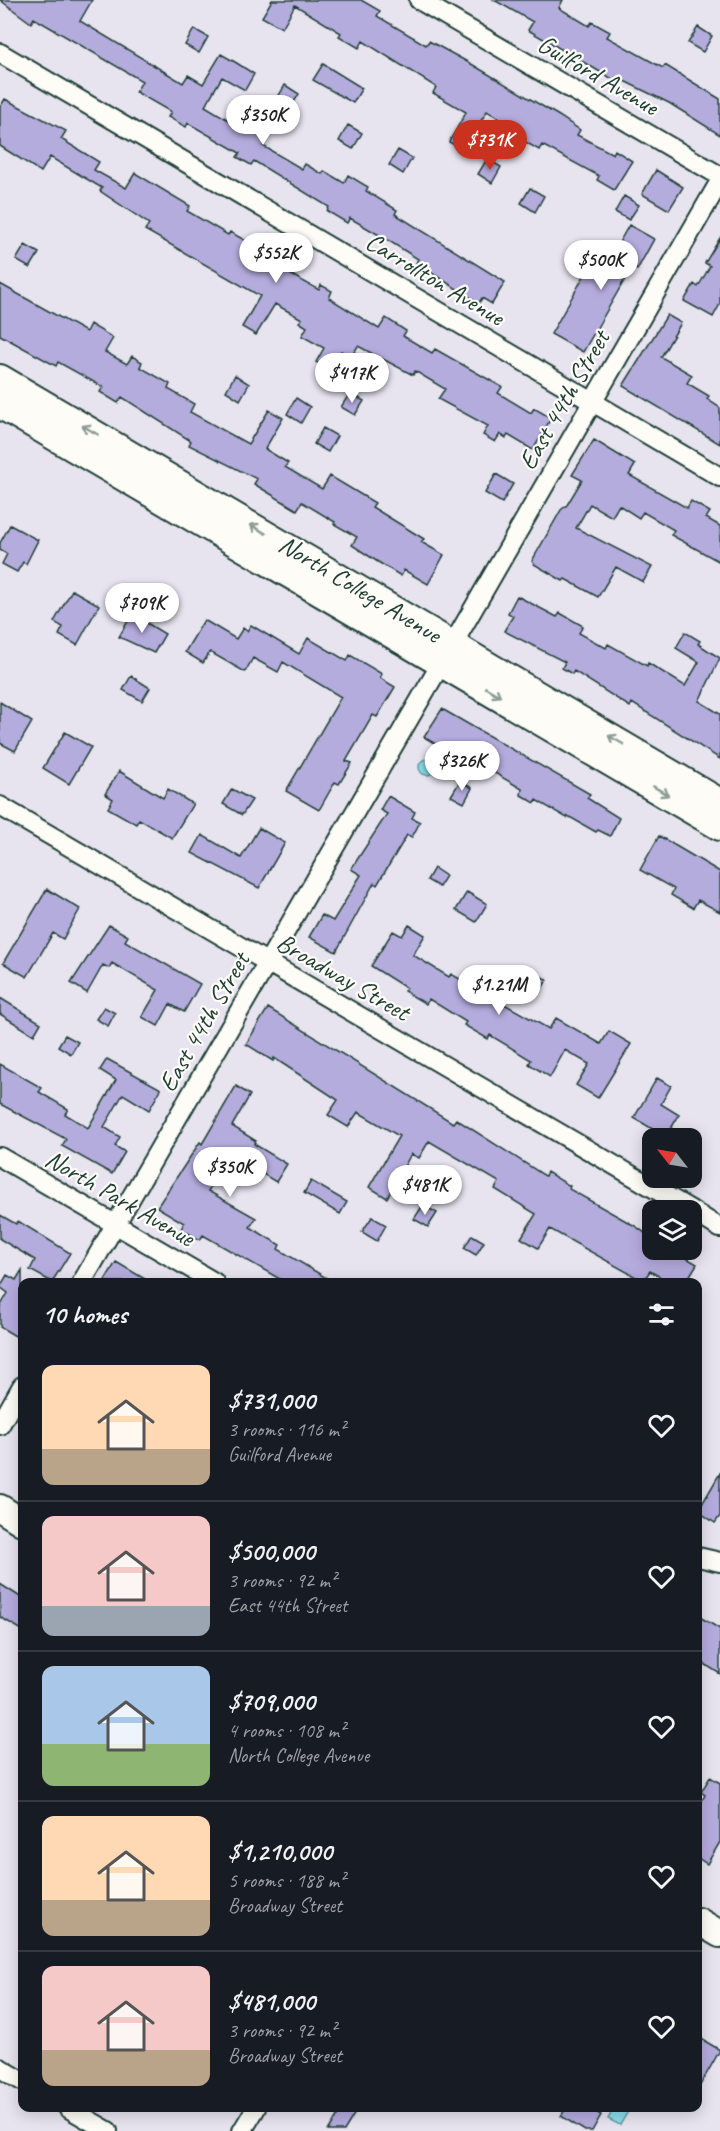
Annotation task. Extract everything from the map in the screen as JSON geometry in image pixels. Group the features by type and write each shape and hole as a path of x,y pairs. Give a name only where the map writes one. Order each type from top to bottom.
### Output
{"main road":[{"name":"North College Avenue","path":"0,378 448,653 720,827"},
{"name":"North College Avenue","path":"0,405 720,802"},
{"path":"0,1508 18,1519"},
{"path":"702,1923 720,1934"}],"street":[{"name":"Guilford Avenue","path":"419,0 720,179"},
{"name":"Carrollton Avenue","path":"0,53 720,477"},
{"name":"East 44th Street","path":"84,1278 448,653 720,179"},
{"name":"Broadway Street","path":"0,806 672,1200"},
{"name":"North Park Avenue","path":"0,1157 207,1278"},
{"name":"Broadway Street","path":"702,1217 720,1228"},
{"path":"0,1425 18,1393"},
{"path":"702,1558 720,1562"},
{"path":"0,2068 18,2079"},
{"path":"75,2112 108,2131"},
{"path":"242,2131 254,2112"}],"water":[{"path":"424,759 430,759 435,767 433,773 424,775 419,770 419,764"},
{"path":"612,2112 628,2112 620,2125 608,2119"}],"building":[{"path":"0,0 92,0 80,21 183,83 188,75 203,84 221,54 254,74 245,90 222,77 205,106 242,128 248,117 272,131 263,146 302,169 305,164 322,174 324,171 344,183 348,175 368,187 366,191 397,210 395,214 505,282 492,304 482,298 479,303 416,263 418,259 386,239 350,218 347,223 327,211 329,207 254,161 251,165 237,157 240,153 188,123 186,127 168,117 171,112 136,92 142,81 34,18 31,23"},
{"path":"272,0 361,0 380,11 377,16 426,45 429,41 559,116 580,130 577,135 613,154 615,150 632,161 614,190 597,180 599,176 542,145 539,150 520,139 523,132 487,111 463,150 449,142 466,112 433,93 436,87 363,41 359,48 339,36 341,33 295,5 282,28 262,17"},
{"path":"494,0 563,0 559,8 589,26 592,22 610,32 607,37 663,68 665,65 720,99 720,135 669,103 616,77 614,80 528,30 533,22"},
{"path":"698,27 712,36 703,52 688,43"},
{"path":"194,29 208,37 199,53 185,45"},
{"path":"323,64 362,88 353,103 313,80"},
{"path":"285,85 299,94 291,107 277,99"},
{"path":"5,99 66,131 61,139 99,162 94,170 126,188 135,173 190,206 187,211 228,235 230,232 250,243 247,248 288,273 319,290 321,285 332,291 329,298 379,329 386,318 406,331 403,336 432,353 435,349 502,387 498,393 531,413 534,408 551,418 533,450 508,435 506,438 500,434 495,442 483,435 488,426 438,399 445,389 415,371 413,375 358,346 351,357 341,351 329,370 316,362 324,348 302,336 307,327 299,322 302,319 275,304 256,335 242,327 260,296 145,230 149,224 100,191 102,188 50,157 41,172 0,146 0,107"},
{"path":"348,125 362,133 353,149 339,141"},
{"path":"398,150 412,158 403,174 389,165"},
{"path":"487,159 501,167 492,183 478,174"},
{"path":"656,170 683,187 669,210 642,194"},
{"path":"530,188 544,196 535,212 521,203"},
{"path":"624,196 639,205 629,220 615,212"},
{"path":"629,225 654,239 637,270 632,267 583,352 551,334 588,269 600,276"},
{"path":"720,238 720,304 713,317 684,301 694,284 698,287 710,266 705,263"},
{"path":"25,245 39,253 30,268 16,260"},
{"path":"0,284 86,332 90,324 113,338 105,352 127,364 132,356 142,362 140,367 170,384 168,389 194,404 190,412 248,444 269,410 283,418 265,449 288,463 285,467 322,489 330,476 375,503 372,507 424,539 421,542 444,555 428,584 404,570 401,576 378,562 352,545 357,537 334,524 335,522 302,502 297,510 254,484 257,479 189,445 191,441 122,397 118,403 100,392 103,387 58,362 56,366 0,335"},
{"path":"667,315 681,323 661,357 692,375 687,383 709,396 707,399 720,408 720,444 623,386"},
{"path":"235,375 249,384 240,400 226,391"},
{"path":"350,393 364,401 355,415 341,407"},
{"path":"296,398 310,407 301,423 287,414"},
{"path":"323,428 337,436 328,452 314,444"},
{"path":"594,440 635,465 629,475 687,508 691,501 710,512 706,518 720,526 720,562 671,535 674,530 643,512 639,518 619,505 612,517 590,504 576,528 652,567 643,582 616,567 598,597 565,579 563,581 534,564 532,561 561,510 567,505 582,480 572,475"},
{"path":"496,474 513,484 502,503 485,493"},
{"path":"10,525 38,540 26,564 23,562 17,572 2,564 7,554 0,550 0,543"},
{"path":"72,590 99,605 77,645 59,635 63,627 54,622"},
{"path":"517,596 557,617 560,613 583,626 579,633 606,648 608,644 647,666 648,663 685,686 699,662 676,648 685,632 700,641 698,644 720,658 699,701 720,714 720,759 632,703 630,707 574,671 572,674 562,668 565,662 504,631 513,616 508,613"},
{"path":"132,614 165,634 154,653 119,637"},
{"path":"204,620 236,639 243,628 247,631 251,625 299,654 308,638 347,661 350,655 382,674 380,678 395,687 377,717 373,715 346,761 352,763 339,784 335,782 319,810 286,791 341,697 283,662 278,672 253,658 245,672 210,652 203,663 185,652"},
{"path":"131,676 150,688 142,701 123,690"},
{"path":"0,702 32,722 15,751 0,743"},
{"path":"442,709 590,794 587,798 619,818 610,836 598,830 596,832 568,816 567,818 536,800 535,803 521,795 522,789 478,763 473,773 449,760 452,754 424,737"},
{"path":"65,732 91,747 69,784 43,768"},
{"path":"119,771 163,798 168,789 193,804 172,838 139,819 136,824 108,808 113,799 105,794"},
{"path":"460,781 472,788 464,803 451,796"},
{"path":"232,789 252,800 242,815 223,804"},
{"path":"388,796 415,812 412,818 420,822 412,837 407,835 377,885 374,883 336,952 309,937 322,915 333,921 361,875 351,869 387,814 380,810"},
{"path":"259,828 285,843 259,888 192,853 202,835 241,858"},
{"path":"659,836 720,872 720,912 698,900 693,908 671,895 674,889 640,870"},
{"path":"434,868 446,876 439,887 427,880"},
{"path":"47,889 80,909 63,939 53,933 27,977 3,963"},
{"path":"467,892 487,904 476,922 456,910"},
{"path":"109,925 128,936 125,941 200,984 184,1012 170,1004 158,1026 142,1017 158,990 112,963 109,968 103,965 87,993 71,983"},
{"path":"409,925 425,935 413,955 449,977 451,974 549,1029 556,1018 601,1044 609,1031 631,1044 598,1098 576,1085 589,1064 565,1050 550,1077 529,1064 531,1060 490,1035 488,1039 464,1025 466,1022 429,999 426,1004 404,991 406,988 371,966 393,931 402,936"},
{"path":"534,972 547,980 540,992 527,984"},
{"path":"0,998 41,1023 34,1035 0,1014"},
{"path":"104,1007 115,1013 108,1026 96,1019"},
{"path":"268,1008 453,1123 456,1119 545,1176 547,1172 570,1186 569,1189 635,1226 642,1231 642,1260 690,1260 697,1264 688,1278 662,1278 650,1271 645,1278 638,1278 550,1229 538,1248 521,1238 536,1214 495,1189 499,1182 429,1141 419,1158 411,1154 387,1198 369,1187 399,1136 358,1112 348,1127 328,1115 338,1100 274,1058 273,1061 246,1044"},
{"path":"65,1035 78,1042 71,1054 58,1046"},
{"path":"107,1059 161,1089 149,1110 123,1094 104,1127 120,1137 115,1146 125,1152 112,1174 62,1146 66,1139 0,1104 0,1064 42,1088 39,1092 68,1109 65,1114 88,1128 116,1080 100,1070"},
{"path":"657,1078 671,1086 661,1104 679,1115 671,1128 651,1128 634,1118"},
{"path":"236,1086 250,1095 232,1126 256,1141 254,1144 287,1164 276,1182 230,1154 208,1191 256,1218 250,1227 280,1245 278,1249 326,1278 278,1278 203,1235 200,1240 181,1229 184,1223 157,1207 200,1142 202,1144"},
{"path":"311,1181 347,1202 340,1214 304,1193"},
{"path":"423,1205 437,1213 428,1227 414,1219"},
{"path":"0,1215 16,1224 18,1221 70,1253 54,1278 45,1278 30,1270 35,1260 0,1239"},
{"path":"372,1217 386,1225 377,1241 362,1232"},
{"path":"472,1235 484,1242 476,1255 464,1248"},
{"path":"116,1262 143,1278 106,1278"},
{"path":"22,1270 22,1278 18,1278 18,1338 0,1327 0,1307 8,1293 0,1287 7,1275 16,1280"},
{"path":"720,1473 720,1516 715,1523 702,1514 702,1504"},
{"path":"0,1584 18,1595 18,1628 0,1617"},
{"path":"702,1618 720,1629 720,1674 702,1663"},
{"path":"710,1777 720,1783 720,1842 707,1864 702,1861 702,1801 705,1795 702,1790"},
{"path":"702,2039 720,2050 702,2082"},
{"path":"340,2112 356,2112 344,2131 328,2131"},
{"path":"564,2112 596,2112 601,2115 592,2131 585,2131 561,2116"}]}
